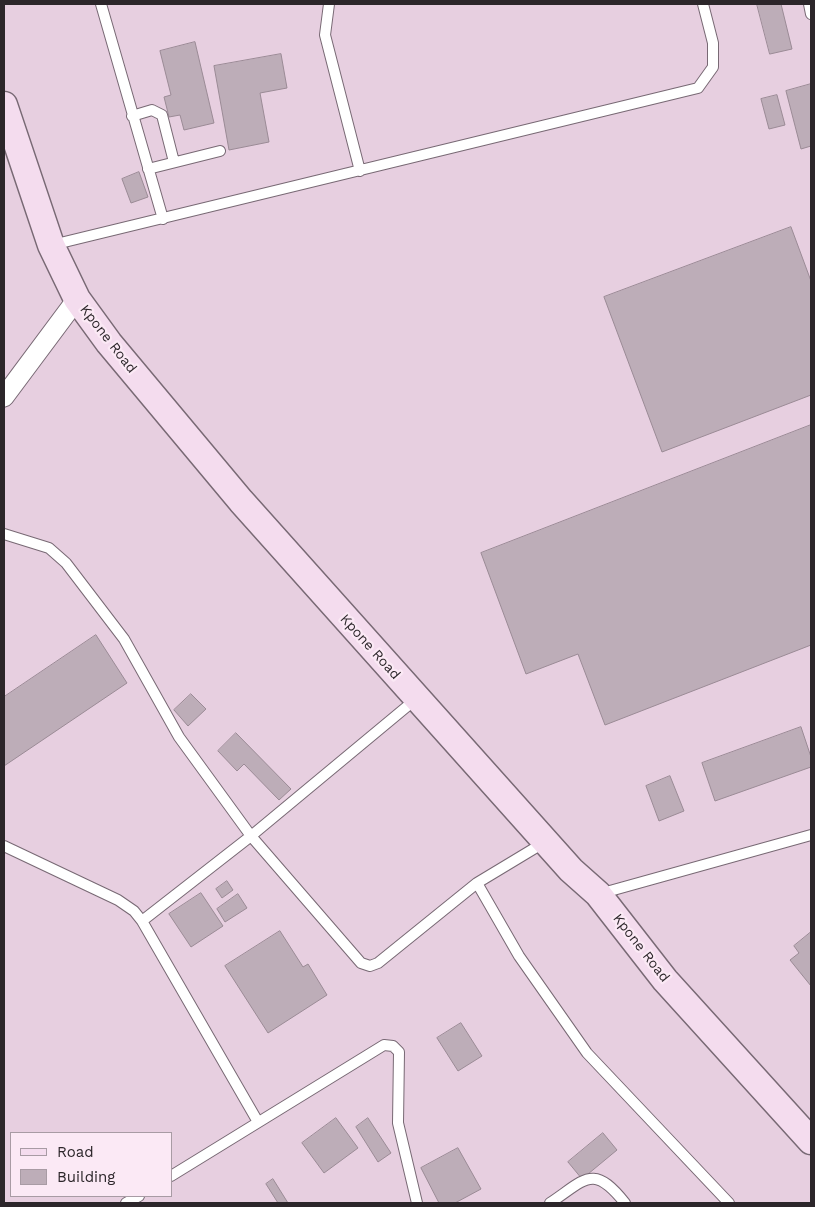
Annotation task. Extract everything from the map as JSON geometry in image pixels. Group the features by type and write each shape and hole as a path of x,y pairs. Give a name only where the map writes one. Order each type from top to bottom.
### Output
{"main road":[{"name":"Kpone Road","path":"4,105 51,245 77,299 109,343 241,501 416,699 571,870 598,894 665,980 811,1141"}],"street":[{"path":"4,397 77,299"}],"lane":[{"path":"101,4 163,219"},
{"path":"329,4 325,35 360,171"},
{"path":"51,245 698,88 713,67 713,43 703,4"},
{"path":"809,4 811,14"},
{"path":"132,116 152,110 162,115 174,162"},
{"path":"148,169 220,151"},
{"path":"4,534 49,548 66,563 124,639 179,737 251,836 365,965 378,963 477,884 546,841"},
{"path":"142,921 251,836 416,699"},
{"path":"598,894 811,835"},
{"path":"4,846 118,900 134,911 142,921 258,1122"},
{"path":"477,884 524,963 587,1053 729,1203"},
{"path":"172,1175 365,1055 384,1045 393,1046 399,1052 398,1123 416,1203"},
{"path":"550,1203 582,1181 597,1178 610,1185 625,1203"},
{"path":"126,1203 137,1197"}],"shaded area":[{"path":"4,4 811,4 811,1203 4,1203"}],"building":[{"path":"757,4 781,4 792,49 770,54"},
{"path":"195,42 214,123 184,130 180,115 169,117 164,97 171,95 160,51"},
{"path":"281,54 287,88 260,93 269,142 229,150 214,66"},
{"path":"811,84 811,146 801,149 786,91"},
{"path":"777,95 785,125 769,129 761,99"},
{"path":"139,172 148,197 131,203 122,179"},
{"path":"791,227 811,281 811,395 662,452 604,297"},
{"path":"811,425 811,645 605,725 578,654 526,674 481,553"},
{"path":"96,635 127,683 4,766 4,697"},
{"path":"191,694 206,709 188,726 174,710"},
{"path":"801,727 811,757 811,767 715,801 702,763"},
{"path":"236,733 291,789 279,800 244,764 237,771 218,751"},
{"path":"670,776 684,811 659,821 646,786"},
{"path":"227,881 233,890 222,898 216,889"},
{"path":"201,893 223,926 191,947 169,914"},
{"path":"238,894 247,908 225,922 217,909"},
{"path":"280,931 303,967 308,964 327,995 268,1033 225,966"},
{"path":"811,932 811,986 790,960 799,953 794,946"},
{"path":"461,1023 482,1056 458,1071 437,1038"},
{"path":"336,1118 358,1148 324,1173 302,1143"},
{"path":"368,1118 391,1153 378,1162 356,1127"},
{"path":"603,1133 617,1150 582,1179 568,1162"},
{"path":"458,1148 481,1189 455,1203 439,1203 421,1168"},
{"path":"273,1179 288,1203 278,1203 266,1184"}]}
